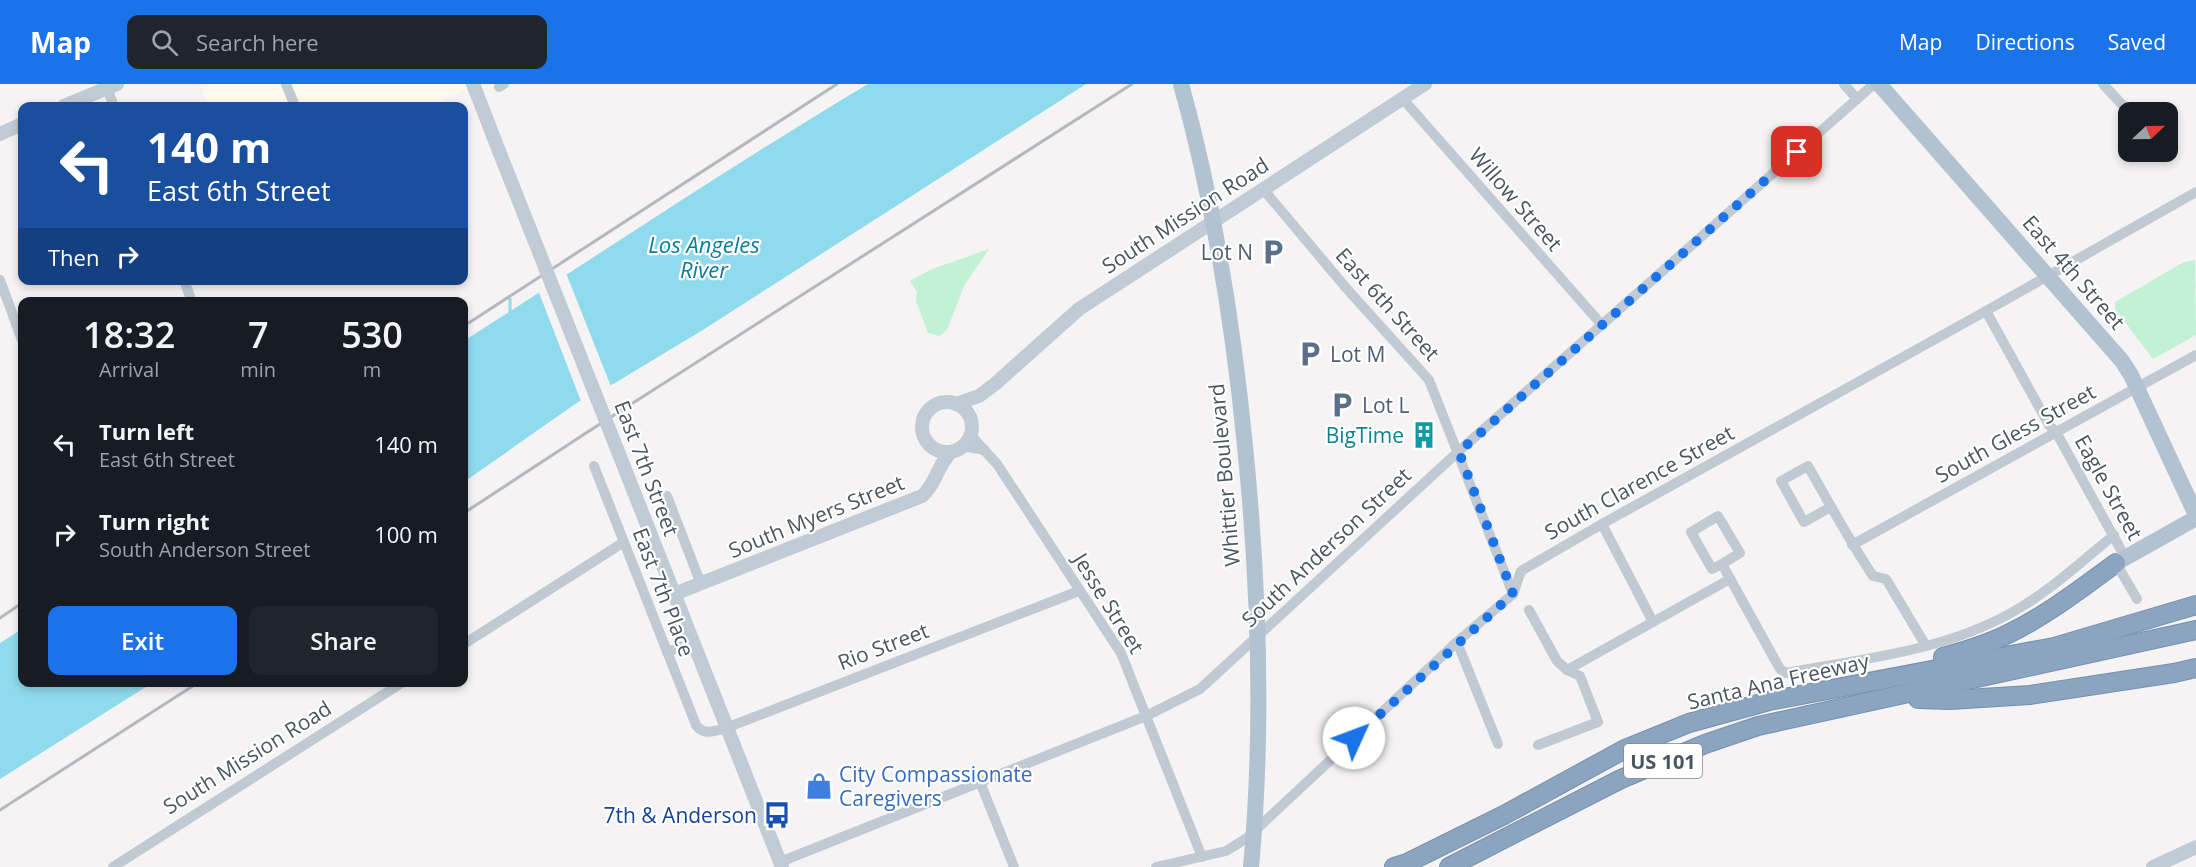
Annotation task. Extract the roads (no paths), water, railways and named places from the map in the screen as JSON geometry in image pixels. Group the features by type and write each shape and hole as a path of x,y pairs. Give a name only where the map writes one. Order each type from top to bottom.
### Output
{"highway":[{"path":"1769,701 1964,651 2008,634 2056,606 2121,560"},
{"name":"Santa Ana Freeway","path":"1394,867 1407,863 1504,815 1625,749 1689,723 1769,701 2054,647 2196,605"},
{"name":"Santa Ana Freeway","path":"1449,867 1621,779 1705,744 1758,726 2196,630"},
{"path":"1893,698 1950,700 2030,695 2174,674 2196,668"}],"main road":[{"name":"Whittier Boulevard","path":"1181,84 1198,154 1228,304 1237,362 1254,534 1259,720 1251,867"},
{"name":"East 4th Street","path":"1879,84 2122,361 2137,388 2196,517"},
{"path":"2121,560 2196,517"}],"street":[{"path":"286,84 293,102"},
{"name":"East 7th Street","path":"473,84 781,865"},
{"name":"South Mission Road","path":"956,404 979,396 995,384 1079,309 1425,84"},
{"path":"1844,84 1857,99"},
{"name":"South Anderson Street","path":"781,865 1146,716 1200,689 1459,452 1874,84"},
{"path":"2103,84 2120,102"},
{"path":"73,102 110,85 113,102"},
{"name":"Willow Street","path":"1401,98 1602,325"},
{"path":"0,134 18,126"},
{"name":"East 6th Street","path":"1263,189 1347,289 1430,380 1513,594"},
{"name":"South Clarence Street","path":"1155,867 1226,851 1247,838 1457,642 1513,594 1521,571 2196,192"},
{"path":"0,280 18,329"},
{"name":"Eagle Street","path":"1986,311 2049,425 2056,432 2114,535 2121,560 2137,599"},
{"name":"South Gless Street","path":"1852,545 2196,355"},
{"path":"957,449 969,439 979,396"},
{"path":"971,426 963,409 956,404 940,404 927,413 922,428 923,436 932,447 941,452 957,449 985,450"},
{"name":"Jesse Street","path":"971,426 974,439 999,466 1121,652 1202,857"},
{"path":"932,447 936,475"},
{"name":"South Myers Street","path":"674,594 922,496 930,489 946,457 957,449"},
{"name":"East 7th Place","path":"594,466 696,725 701,731"},
{"path":"1831,507 1804,522 1781,481 1808,466 1831,507 1852,545 1873,576 1886,579 1926,646"},
{"path":"667,496 700,584"},
{"path":"1718,516 1740,553 1722,564 1712,569 1691,532 1718,516"},
{"path":"1602,524 1653,622"},
{"path":"1722,564 1780,669 1786,673 1926,646 1966,633 2011,613 2048,590 2114,535"},
{"path":"468,641 624,542"},
{"path":"1567,670 1730,579"},
{"name":"Rio Street","path":"701,731 706,733 726,728 1079,591"},
{"path":"1529,610 1557,661 1567,670 1580,676 1598,722 1538,745"},
{"path":"1457,642 1498,744"},
{"path":"667,652 692,643"},
{"name":"South Mission Road","path":"113,867 395,687"},
{"path":"980,782 1014,867"},
{"path":"2153,867 2196,847"}],"water":[{"name":"Los Angeles River","path":"868,84 1086,84 706,328 615,383 578,402 468,479 468,338"},
{"path":"18,632 18,687 146,687 0,779 0,643"}],"waterway":[{"path":"510,299 510,313"}],"railway":[{"path":"468,323 837,84"},
{"path":"468,510 1132,84"},
{"path":"0,618 18,606"},
{"path":"0,810 191,687"}],"place":[{"name":"Lot N","path":"1273,252"},
{"name":"Lot M","path":"1310,354"},
{"name":"Lot L","path":"1342,405"},
{"name":"BigTime","path":"1424,435"},
{"name":"City Compassionate Caregivers","path":"819,786"},
{"name":"7th & Anderson","path":"777,815"}]}
